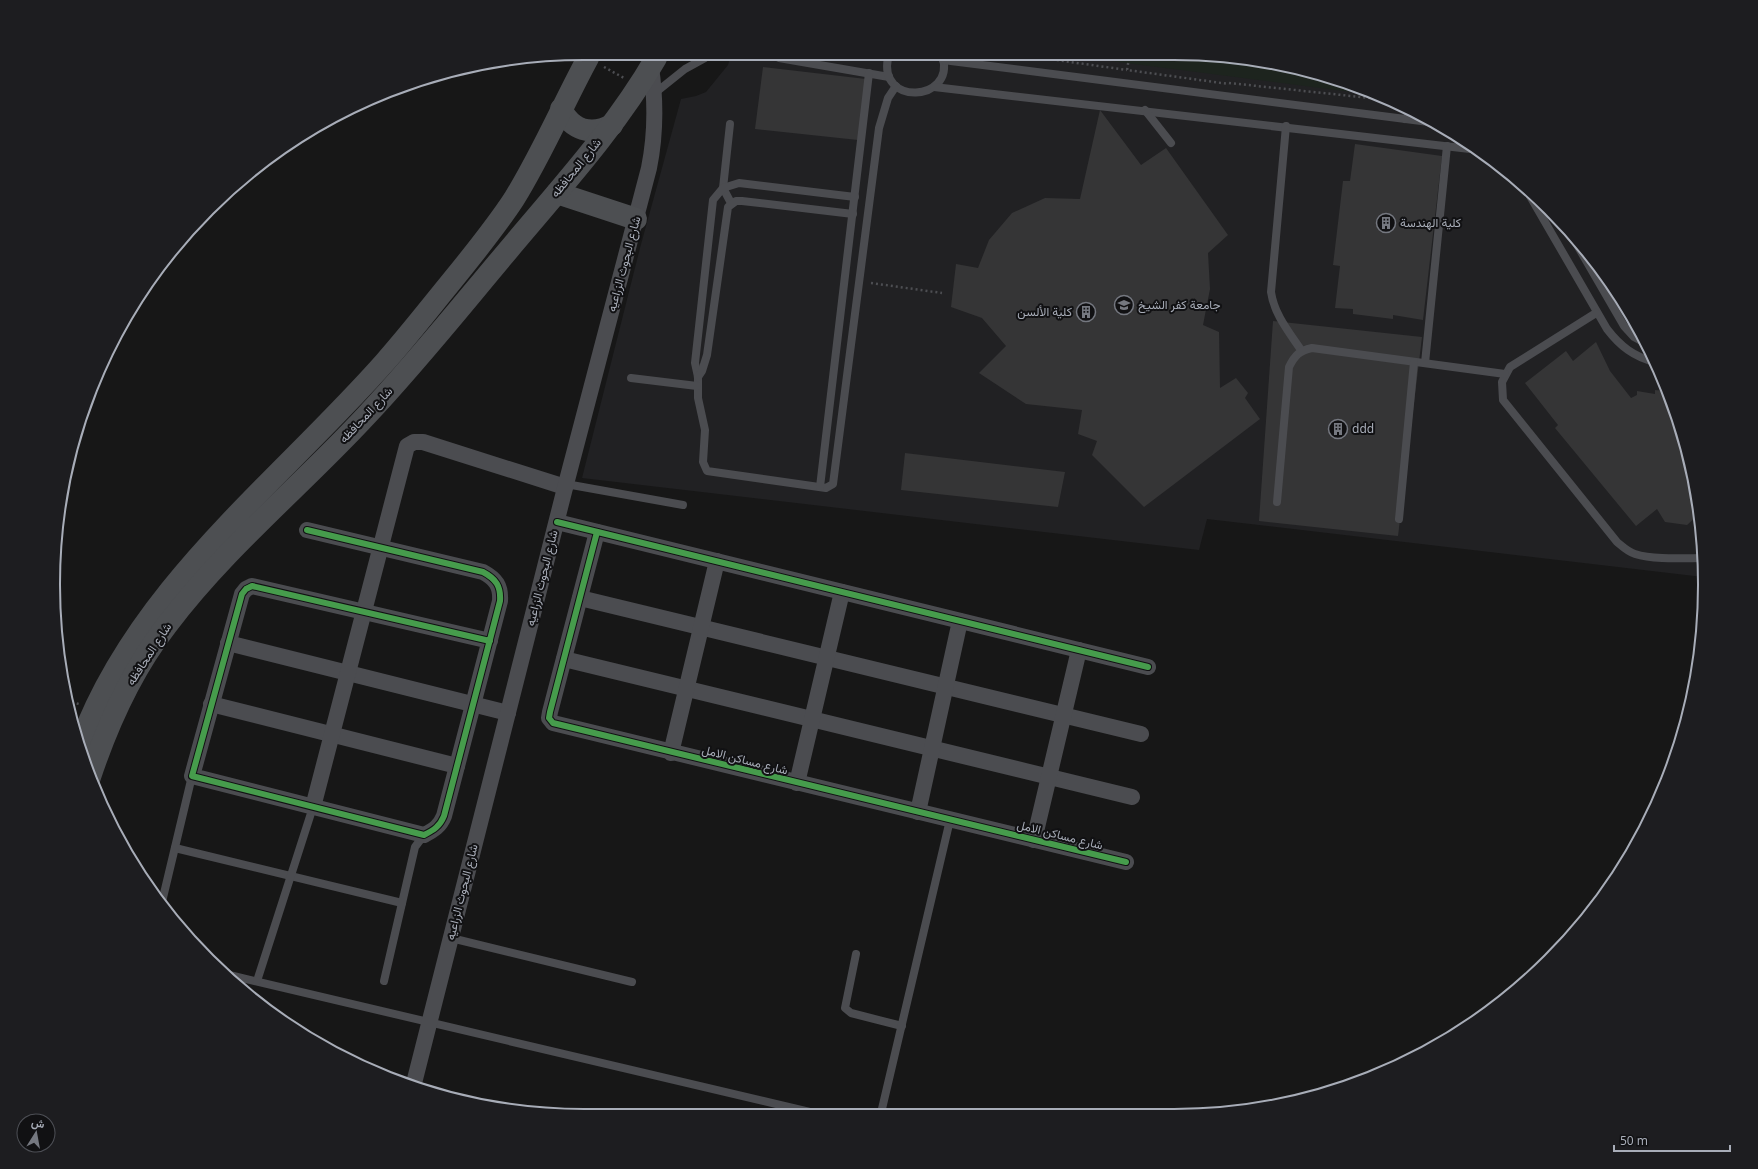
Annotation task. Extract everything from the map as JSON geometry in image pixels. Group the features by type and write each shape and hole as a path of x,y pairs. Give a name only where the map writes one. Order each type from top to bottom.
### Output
{"main road":[{"name":"شارع المحافظه","path":"83,737 104,688 155,609 177,581 351,399 422,319 494,228 535,163 587,60"},
{"name":"شارع المحافظه","path":"94,768 112,719 128,687 166,626 188,598 365,417 437,335 612,125 646,90 654,62"},
{"path":"561,109 566,118 573,125 582,130 602,130 612,125"},
{"path":"557,192 636,219"}],"street":[{"name":"شارع البحوث الزراعيه","path":"415,1081 566,486 636,219 654,141 646,90"},
{"path":"313,806 407,446 414,442 423,442 566,486"},
{"path":"557,522 1148,667"},
{"path":"307,530 483,572 491,576 497,583 501,592 500,601 490,641 457,766 441,823 436,829 424,835 192,776 242,594 246,589 252,586 490,641"},
{"name":"شارع مساكن الامل","path":"597,532 550,712 549,718 552,723 1126,862"},
{"path":"671,753 716,561"},
{"path":"797,783 842,592"},
{"path":"580,598 1141,734"},
{"path":"918,812 960,621"},
{"path":"228,643 508,714"},
{"path":"1034,840 1079,650"},
{"path":"564,659 1132,797"},
{"path":"211,704 457,766"}],"lane":[{"path":"646,90 702,60"},
{"path":"792,60 889,77"},
{"path":"888,60 887,70 889,77 896,86 907,92 919,93 934,87 1286,126 1466,148"},
{"path":"934,87 942,74 943,60"},
{"path":"951,60 1418,121"},
{"path":"820,487 869,73"},
{"path":"854,197 739,183 731,184 723,188 713,200 695,354 698,377 697,386 705,430 703,462 707,471 820,487 830,486 835,479 879,128 888,98 896,86"},
{"path":"1145,110 1171,143"},
{"path":"1405,119 1408,116"},
{"path":"730,124 723,188 732,203"},
{"path":"1286,126 1271,292 1273,304 1278,315 1302,350"},
{"path":"1426,363 1448,146"},
{"path":"698,377 702,371 707,355 726,212 732,203 742,201 853,214"},
{"path":"1535,206 1596,313 1616,342 1628,352 1647,360"},
{"path":"1586,260 1624,326 1636,338"},
{"path":"1596,313 1510,366 1502,382 1503,400 1625,549 1635,554 1647,556 1697,558"},
{"path":"1277,502 1289,367 1294,357 1302,350 1312,348 1505,374"},
{"path":"1399,519 1414,362"},
{"path":"631,378 697,386"},
{"path":"566,486 683,505"},
{"path":"163,897 192,776"},
{"path":"257,981 313,806"},
{"path":"882,1109 950,820"},
{"path":"384,981 415,847 424,835"},
{"path":"175,848 402,903"},
{"path":"451,938 632,982"},
{"path":"856,954 845,1008 851,1013 902,1026"},
{"path":"237,977 430,1021 797,1109"}],"path":[{"path":"592,60 646,90"},
{"path":"1056,60 1229,83 1368,98"},
{"path":"1127,70 1129,60"},
{"path":"1229,83 1230,96"},
{"path":"860,281 942,293"}],"shaded area":[{"name":"جامعة كفر الشيخ","path":"729,60 1174,60 1242,64 1276,70 1342,88 1374,100 1436,130 1493,168 1544,214 1590,265 1628,322 1658,384 1680,449 1694,516 1698,576 1207,519 1199,550 582,478 640,248 681,99 706,92 728,65"},
{"path":"1104,60 1174,60 1242,64 1309,78 1353,92"}],"building":[{"path":"763,67 866,79 858,140 755,129"},
{"name":"كلية الألسن","path":"1100,110 1141,165 1166,148 1228,235 1208,253 1210,289 1203,325 1219,332 1220,388 1236,378 1248,393 1245,398 1260,419 1144,507 1092,455 1097,441 1078,434 1082,410 1026,404 979,373 1006,346 982,318 951,307 956,264 978,268 989,240 1012,213 1045,198 1080,199"},
{"name":"كلية الهندسة","path":"1355,144 1442,156 1423,320 1393,315 1393,319 1353,314 1353,309 1335,308 1340,266 1333,265 1343,181 1350,181"},
{"name":"ddd","path":"1273,321 1422,337 1398,536 1259,521"},
{"path":"1596,342 1610,371 1631,398 1637,395 1637,391 1655,394 1655,390 1660,390 1680,449 1688,482 1694,518 1687,525 1665,522 1657,509 1636,526 1555,428 1558,425 1525,383 1566,351 1573,361"},
{"path":"905,453 1065,472 1058,507 901,490"}],"cycle path":[{"path":"557,522 1148,667"},
{"path":"307,530 483,572 491,577 497,584 500,591 500,601 444,816 436,827 424,835 192,776 242,594 246,589 252,586 490,641"},
{"path":"597,532 550,712 549,718 553,723 1126,862"}],"place":[{"name":"كلية الهندسة","path":"1386,223"},
{"name":"جامعة كفر الشيخ","path":"1124,305"},
{"name":"كلية الألسن","path":"1086,312"},
{"name":"ddd","path":"1338,429"}]}
